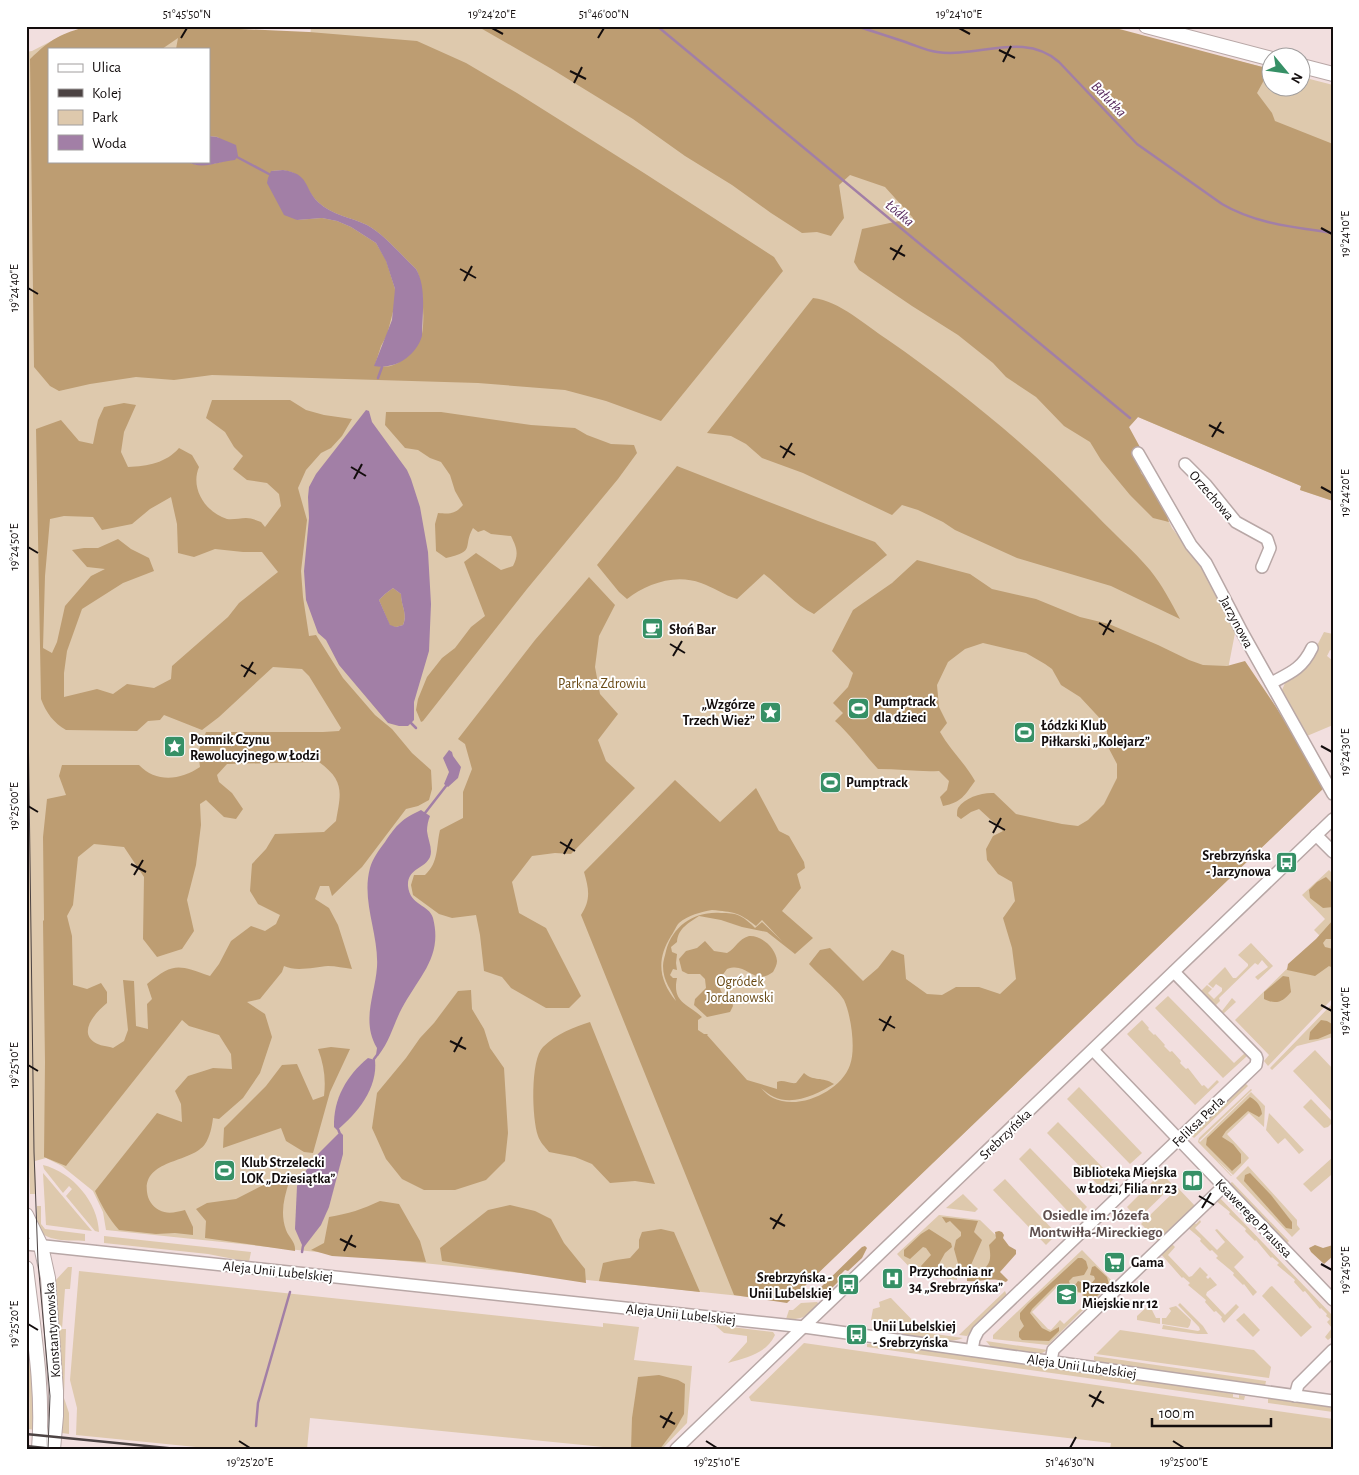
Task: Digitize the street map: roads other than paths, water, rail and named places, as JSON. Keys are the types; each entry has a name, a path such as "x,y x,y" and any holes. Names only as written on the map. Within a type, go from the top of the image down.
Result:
{"main road":[{"path":"1146,26 1262,56"},
{"path":"1312,69 1333,74"},
{"name":"Konstantynowska","path":"26,1215 41,1246 48,1278 56,1391 53,1449"},
{"name":"Konstantynowska","path":"26,1268 40,1396 39,1448"}],"street":[{"name":"Jarzynowa","path":"1138,453 1191,545 1206,563 1242,632 1333,794"},
{"name":"Orzechowa","path":"1184,464 1198,476 1236,522 1267,539 1270,548 1262,567"},
{"path":"1271,683 1297,670 1307,658 1312,648"},
{"name":"Srebrzyńska","path":"676,1449 1333,819"},
{"path":"1316,835 1333,852"},
{"name":"Feliksa Perla","path":"972,1350 974,1338 978,1332 1256,1065 1256,1056 1174,972"},
{"name":"Ksawerego Praussa","path":"1093,1050 1333,1300"},
{"path":"1051,1361 1054,1350 1224,1186"},
{"name":"Aleja Unii Lubelskiej","path":"26,1244 804,1327 1333,1401"},
{"path":"1295,1396 1298,1385 1333,1350"}],"water":[{"path":"210,136 236,145 238,156 235,160 204,165 188,162 210,162"},
{"path":"283,170 292,172 302,178 313,196 323,206 373,229 386,239 416,269 423,293 422,336 415,350 404,360 390,366 374,366 392,320 395,289 386,261 376,243 351,227 337,221 322,218 297,220 284,215 267,183 271,171"},
{"path":"366,410 369,411 372,422 407,470 411,479 420,507 428,552 431,604 429,651 414,702 414,720 408,726 388,723 339,665 326,640 318,633 306,600 304,571 309,518 309,487 316,474","holes":["393,588 401,594 405,614 404,621 403,625 396,627 390,625 379,600"]},
{"path":"449,750 461,767 458,778 448,787 444,784 449,772 443,758"},
{"path":"421,810 430,816 427,831 431,854 428,861 410,876 408,886 412,897 431,913 435,932 435,944 428,966 402,1008 389,1038 378,1056 376,1055 377,1048 372,1038 369,1018 377,967 368,893 370,868 378,851 400,823"},
{"path":"368,1058 375,1060 375,1070 370,1090 359,1108 337,1130 334,1127 334,1117 339,1097 348,1080"},
{"path":"341,1133 343,1135 343,1154 329,1207 321,1225 304,1247 295,1229 297,1186 313,1159"}],"waterway":[{"name":"Łódka","path":"657,26 1130,418"},
{"name":"Bałutka","path":"857,26 937,52 953,53 1016,47 1031,48 1045,53 1059,62 1137,144 1222,204 1235,211 1262,220 1333,233"},
{"path":"237,157 269,174"},
{"path":"378,378 382,367"},
{"path":"411,723 416,728"},
{"path":"425,813 446,786"},
{"path":"374,1059 377,1055"},
{"path":"338,1129 340,1134"},
{"path":"302,1252 303,1246"},
{"path":"256,1426 258,1403 290,1292"}],"tram line":[{"path":"26,568 34,1152 38,1262 50,1396 48,1449"}],"railway":[{"path":"26,1434 177,1449"},
{"path":"26,1446 54,1449"}],"place":[{"name":"Słoń Bar","path":"653,629"},
{"name":"Pumptrack dla dzieci","path":"858,709"},
{"name":"„Wzgórze Trzech Wież”","path":"771,712"},
{"name":"Łódzki Klub Piłkarski „Kolejarz”","path":"1025,733"},
{"name":"Pomnik Czynu Rewolucyjnego w Łodzi","path":"174,747"},
{"name":"Pumptrack","path":"830,782"},
{"name":"Srebrzyńska - Jarzynowa","path":"1287,863"},
{"name":"Klub Strzelecki LOK „Dziesiątka”","path":"225,1170"},
{"name":"Biblioteka Miejska w Łodzi, Filia nr 23","path":"1193,1180"},
{"name":"Gama","path":"1115,1262"},
{"name":"Przychodnia nr 34 „Srebrzyńska”","path":"893,1279"},
{"name":"Srebrzyńska - Unii Lubelskiej","path":"848,1285"},
{"name":"Przedszkole Miejskie nr 12","path":"1066,1295"},
{"name":"Unii Lubelskiej - Srebrzyńska","path":"857,1334"}],"district":[{"name":"Osiedle im. Józefa Montwiłła-Mireckiego","path":"1096,1224"}],"park label":[{"name":"Park na Zdrowiu","path":"602,683"},
{"name":"Ogródek Jordanowski","path":"740,990"}]}
